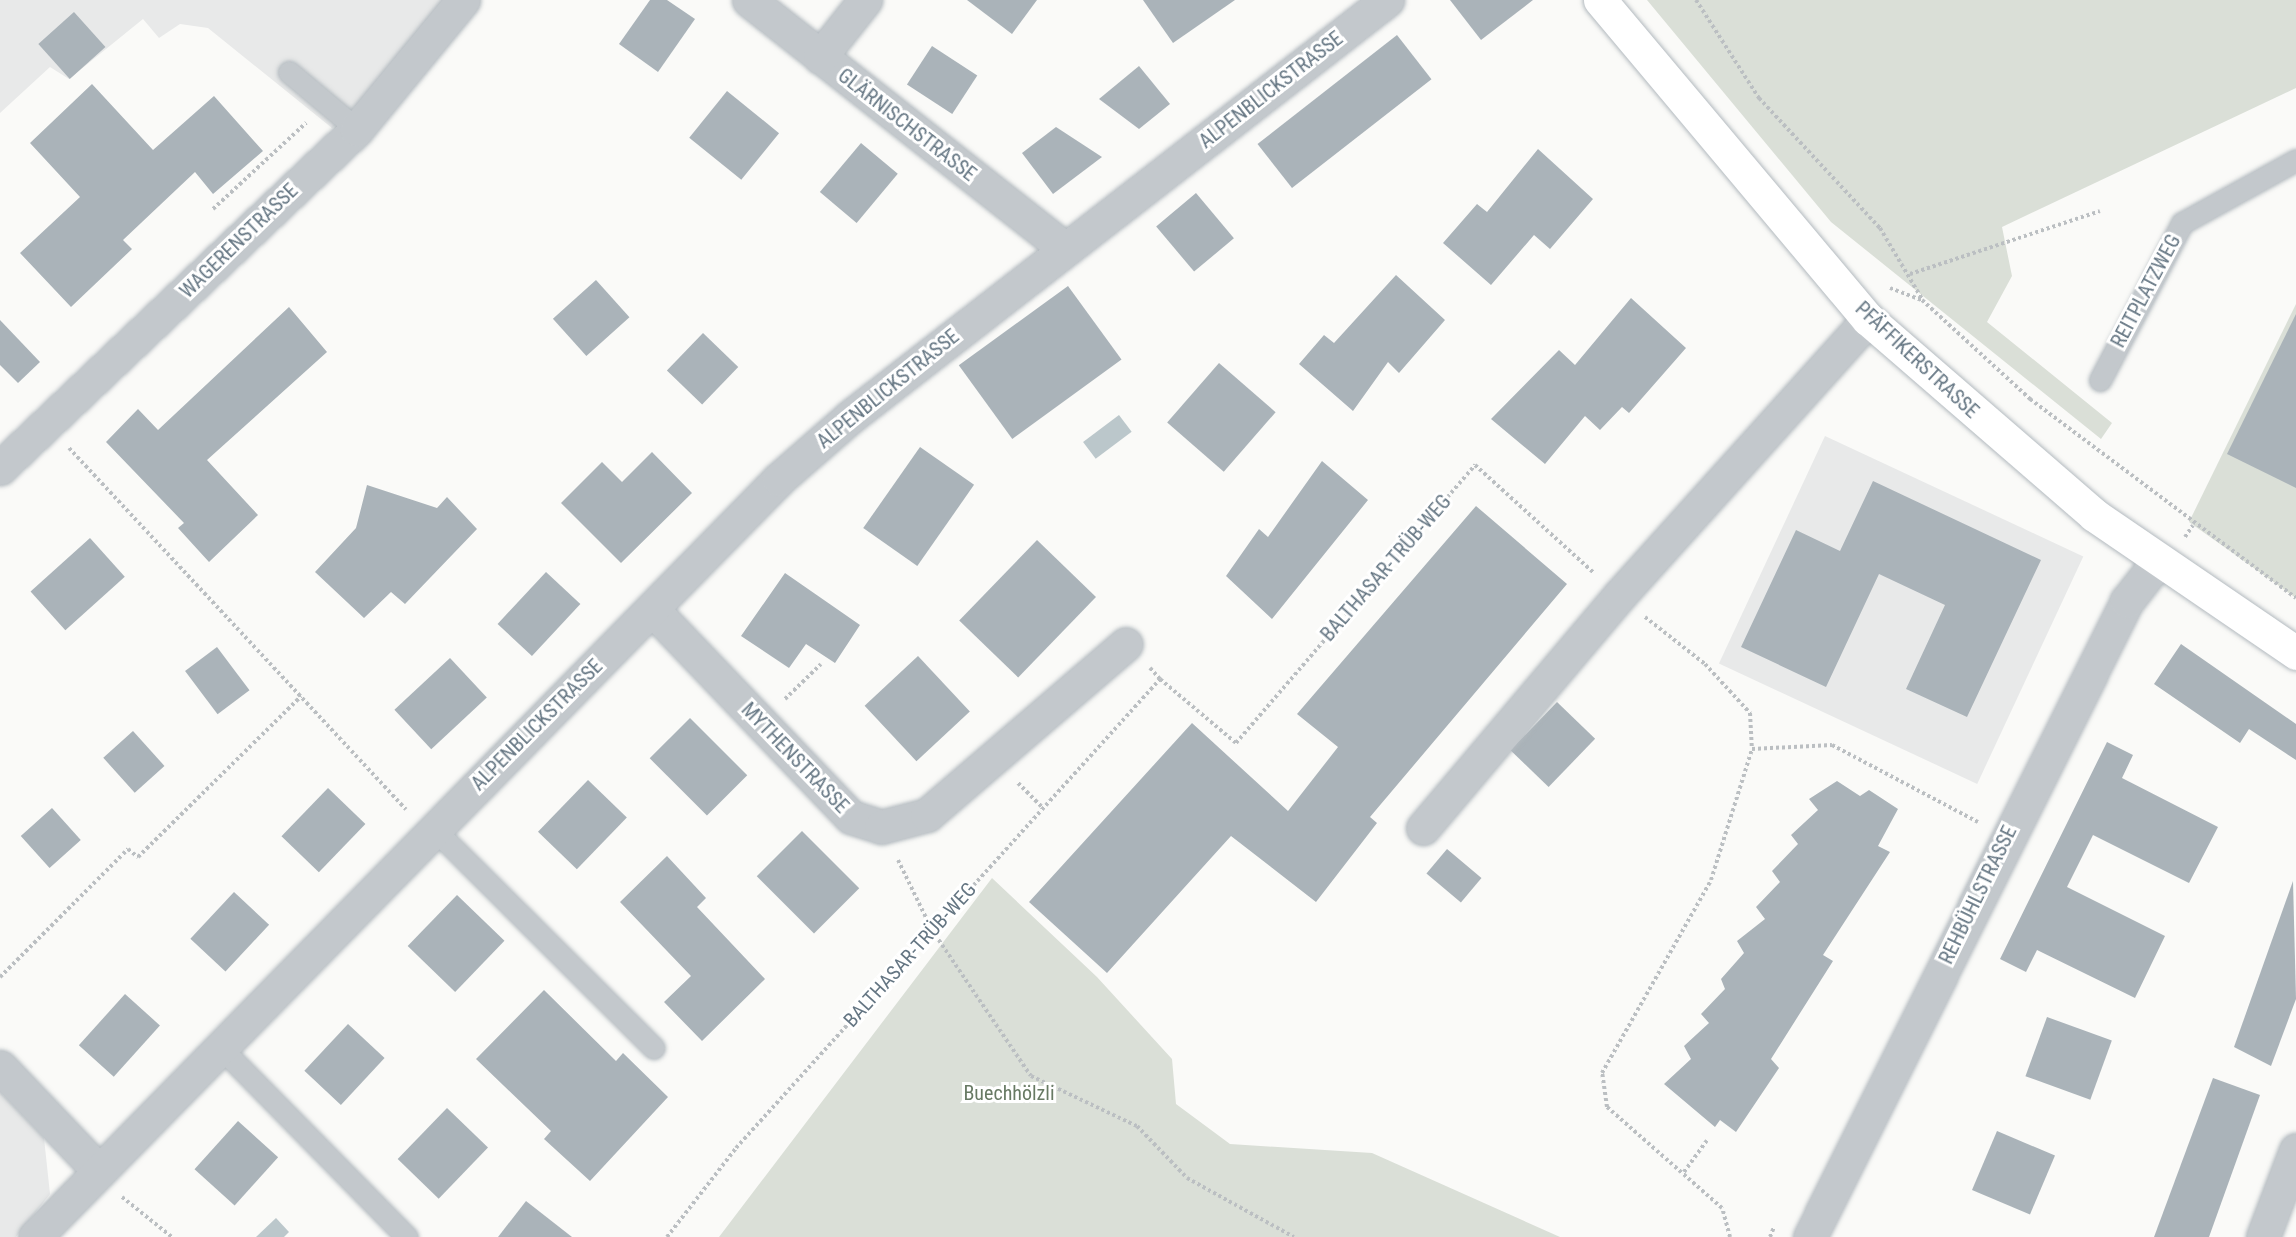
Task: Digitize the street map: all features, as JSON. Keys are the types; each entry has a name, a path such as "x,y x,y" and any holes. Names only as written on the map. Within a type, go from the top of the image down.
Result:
{"main road":[{"name":"PFÄFFIKERSTRASSE","path":"1600,0 1868,319 2024,458 2159,560 2296,653"}],"street":[{"name":"WAGERENSTRASSE","path":"0,468 357,129 463,0"},
{"name":"GLÄRNISCHSTRASSE","path":"749,0 1065,249"},
{"path":"820,57 865,0"},
{"name":"ALPENBLICKSTRASSE","path":"35,1237 96,1171 219,1046 805,456 1065,249 1388,0"},
{"path":"1423,828 1618,596 1868,319"},
{"name":"REHBÜHLSTRASSE","path":"1810,1237 2127,601 2159,560"},
{"name":"MYTHENSTRASSE","path":"652,609 851,817 881,827"},
{"path":"881,827 927,815 1126,644"},
{"path":"0,1067 96,1171"},
{"path":"2263,1237 2296,1150"}],"lane":[{"path":"289,72 357,129"},
{"name":"REITPLATZWEG","path":"2100,380 2182,223 2296,160"},
{"path":"431,832 654,1048"},
{"path":"219,1046 407,1237"}],"path":[{"path":"1696,0 1759,98 1880,228 1910,274 1922,300"},
{"path":"1910,274 2100,211"},
{"path":"1885,285 1922,300 2030,399 2296,598"},
{"path":"46,424 431,832"},
{"name":"BALTHASAR-TRÜB-WEG","path":"1126,644 1160,679 1236,743 1475,465 1618,596"},
{"path":"1618,596 1706,664 1750,713 1752,749 1711,880 1602,1073 1607,1107 1684,1172 1722,1208 1730,1237"},
{"path":"761,723 821,664"},
{"name":"BALTHASAR-TRÜB-WEG","path":"667,1237 736,1148 1160,679"},
{"path":"0,977 128,849 138,857 301,696"},
{"path":"1752,749 1832,745 1978,822"},
{"path":"881,827 932,930 1031,1076 1137,1126 1187,1178 1294,1237"},
{"path":"1684,1172 1707,1140"},
{"path":"96,1171 172,1237"}],"shaded area":[{"path":"0,0 447,0 376,87 332,128 208,28 180,24 159,38 143,19 69,79 50,67 0,113"},
{"path":"1119,415 1132,432 1096,459 1083,442"},
{"path":"1825,436 2083,556 1977,784 1719,663"},
{"path":"0,1092 44,1138 50,1194 16,1237 0,1237"},
{"path":"276,1218 289,1232 284,1237 256,1237"}],"green space":[{"path":"1647,0 2296,0 2296,88 2002,227 2012,276 1987,322 2112,423 2101,439 1831,222"},
{"path":"2296,304 2296,598 2189,522"},
{"name":"Buechhölzli","path":"992,878 1097,977 1172,1059 1176,1104 1230,1144 1372,1153 1560,1237 719,1237"}],"building":[{"path":"650,0 667,0 695,19 658,72 619,44"},
{"path":"967,0 1037,0 1012,34"},
{"path":"1143,0 1235,0 1173,43"},
{"path":"1450,0 1533,0 1481,40"},
{"path":"74,12 105,47 70,79 38,44"},
{"path":"1397,35 1431,79 1292,188 1258,144"},
{"path":"932,46 977,75 952,114 907,85"},
{"path":"1139,66 1170,104 1139,129 1099,99"},
{"path":"92,84 153,150 214,96 263,151 213,194 195,172 123,240 132,249 71,307 20,253 80,197 30,143"},
{"path":"727,91 779,133 741,180 689,138"},
{"path":"1056,127 1102,157 1053,194 1022,153"},
{"path":"861,143 898,174 857,223 820,192"},
{"path":"1538,149 1593,199 1550,249 1534,235 1491,285 1443,243 1477,204 1487,212"},
{"path":"1196,193 1234,238 1194,272 1156,226"},
{"path":"1396,275 1445,320 1399,373 1388,362 1353,411 1299,364 1324,335 1334,343"},
{"path":"596,280 629,317 586,356 553,319"},
{"path":"1068,286 1121,360 1012,439 959,365"},
{"path":"1631,298 1686,348 1629,413 1622,407 1600,430 1585,416 1545,464 1491,419 1559,350 1575,365"},
{"path":"289,307 327,352 207,460 258,515 209,562 178,528 184,523 106,442 138,409 158,430"},
{"path":"2296,314 2296,488 2227,454"},
{"path":"0,320 40,362 18,383 0,365"},
{"path":"703,333 738,367 702,404 667,370"},
{"path":"1219,363 1276,412 1224,472 1167,423"},
{"path":"920,447 974,485 917,566 863,528"},
{"path":"652,452 692,493 621,563 561,503 602,462 622,482"},
{"path":"1322,461 1368,500 1272,619 1226,576 1259,529 1268,537"},
{"path":"1873,481 2041,560 1967,717 1906,689 1945,605 1879,574 1826,687 1741,647 1796,530 1840,551"},
{"path":"367,485 437,508 447,497 477,529 405,604 391,592 364,618 315,572 356,528"},
{"path":"1476,506 1567,584 1370,817 1377,823 1316,902 1231,836 1107,973 1029,902 1192,723 1288,811 1338,747 1297,714"},
{"path":"90,538 125,577 65,630 31,592"},
{"path":"1037,540 1096,597 1018,678 959,621"},
{"path":"546,572 580,604 532,656 498,624"},
{"path":"785,573 860,625 835,663 806,644 789,668 741,636"},
{"path":"2181,644 2296,724 2296,760 2249,729 2240,743 2154,684"},
{"path":"217,647 249,690 218,714 185,671"},
{"path":"918,656 970,712 916,761 865,706"},
{"path":"450,658 487,697 431,749 394,710"},
{"path":"1557,702 1595,739 1549,787 1510,750"},
{"path":"690,718 747,775 707,816 650,758"},
{"path":"133,731 164,766 135,793 103,758"},
{"path":"2107,742 2133,755 2122,778 2218,827 2189,883 2093,835 2067,887 2165,936 2135,998 2037,950 2026,972 2000,959"},
{"path":"588,780 627,818 577,869 538,832"},
{"path":"1837,781 1860,796 1869,790 1898,809 1878,846 1890,852 1823,955 1833,961 1771,1059 1779,1068 1736,1132 1720,1120 1715,1127 1664,1084 1691,1059 1684,1046 1709,1023 1701,1014 1725,989 1721,979 1744,953 1737,941 1765,919 1756,907 1780,882 1772,871 1798,844 1791,835 1818,810 1809,799"},
{"path":"328,788 365,824 319,872 281,836"},
{"path":"52,808 81,840 50,868 21,836"},
{"path":"802,831 859,888 814,934 757,876"},
{"path":"1447,849 1481,878 1461,902 1426,874"},
{"path":"667,856 706,898 697,907 765,979 702,1041 664,1002 691,976 620,902"},
{"path":"2293,881 2296,999 2271,1066 2234,1047"},
{"path":"234,892 269,925 225,972 190,939"},
{"path":"457,895 504,941 455,992 408,946"},
{"path":"544,990 616,1061 623,1053 668,1097 590,1181 544,1139 551,1131 476,1059"},
{"path":"125,994 160,1025 114,1077 79,1045"},
{"path":"2047,1017 2112,1041 2090,1100 2025,1076"},
{"path":"348,1024 385,1058 341,1105 304,1071"},
{"path":"2213,1078 2260,1095 2209,1237 2154,1237"},
{"path":"447,1108 488,1148 439,1199 398,1159"},
{"path":"238,1121 278,1157 235,1205 195,1169"},
{"path":"1997,1131 2055,1156 2030,1215 1972,1190"},
{"path":"526,1201 572,1237 498,1237"}]}
